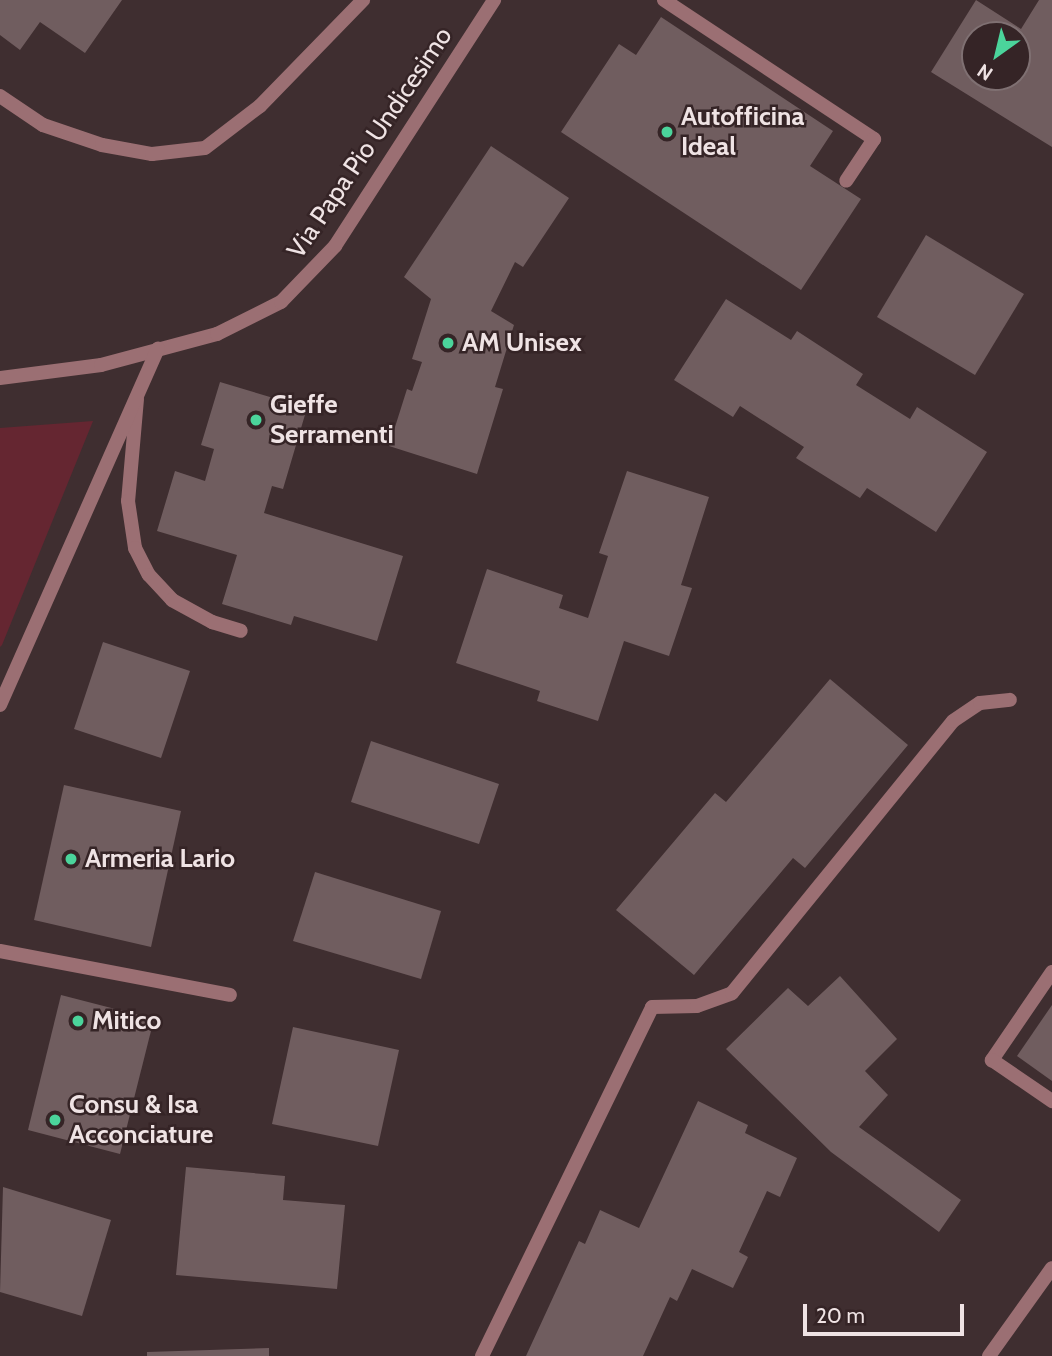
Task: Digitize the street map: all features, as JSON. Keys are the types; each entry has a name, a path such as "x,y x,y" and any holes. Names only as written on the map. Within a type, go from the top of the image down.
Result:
{"street":[{"path":"0,96 43,125 102,145 152,154 205,148 260,106 363,0"},
{"name":"Via Papa Pio Undicesimo","path":"0,378 101,365 217,334 254,318 308,278 335,246 494,0"},
{"path":"664,0 874,139 846,181"},
{"path":"0,705 158,348"},
{"path":"138,390 128,501 135,548 149,575 172,600 212,622 240,631"},
{"path":"482,1356 652,1007 697,1006 732,993 953,721 980,703 1010,700"},
{"path":"0,951 230,995"},
{"path":"1052,972 992,1060 1052,1101"},
{"path":"989,1356 1052,1268"}],"shaded area":[{"path":"93,421 2,645 0,647 0,428"}],"building":[{"path":"0,0 122,0 85,53 40,22 20,50 0,35"},
{"path":"976,0 1009,21 963,21"},
{"path":"1039,0 1052,0 1052,147 962,91 1031,91 1031,21 1026,21"},
{"path":"661,17 833,131 810,166 861,199 801,290 561,132 619,44 636,55"},
{"path":"961,24 961,91 931,72"},
{"path":"491,146 569,198 523,267 515,262 491,311 514,325 495,387 503,389 477,474 389,446 407,389 412,391 422,362 412,359 431,299 404,277"},
{"path":"926,235 1024,294 975,375 877,317"},
{"path":"726,299 791,340 797,331 863,374 856,385 910,419 917,407 987,452 936,532 867,488 860,498 796,458 804,447 740,406 733,417 674,380"},
{"path":"220,382 307,408 283,489 272,486 264,513 403,556 377,641 294,616 291,625 222,604 237,555 157,531 175,471 205,481 214,449 201,445"},
{"path":"627,471 709,497 681,585 692,588 669,656 624,641 598,721 537,701 540,691 456,663 487,569 563,595 559,608 588,618 608,556 599,553"},
{"path":"103,642 190,671 161,758 74,729"},
{"path":"830,679 908,745 805,868 793,858 694,975 616,910 715,793 726,802"},
{"path":"371,741 499,784 479,844 351,802"},
{"path":"64,785 181,811 151,947 34,920"},
{"path":"315,872 441,911 421,979 293,941"},
{"path":"840,976 897,1039 865,1071 888,1095 859,1127 961,1200 939,1232 831,1152 726,1049 788,988 808,1006"},
{"path":"61,995 154,1019 120,1154 28,1130"},
{"path":"1052,1005 1052,1081 1017,1056"},
{"path":"293,1027 399,1050 378,1146 272,1124"},
{"path":"698,1101 748,1125 745,1133 797,1158 780,1197 767,1191 739,1252 748,1257 733,1288 692,1269 677,1301 670,1297 643,1356 526,1356 579,1241 585,1244 600,1210 639,1228"},
{"path":"186,1167 285,1176 283,1200 345,1205 337,1289 176,1275"},
{"path":"3,1187 111,1220 82,1316 0,1292"},
{"path":"269,1348 269,1356 147,1356 147,1352"}],"place":[{"name":"Autofficina Ideal","path":"667,132"},
{"name":"AM Unisex","path":"448,343"},
{"name":"Gieffe Serramenti","path":"256,420"},
{"name":"Armeria Lario","path":"71,859"},
{"name":"Mitico","path":"78,1021"},
{"name":"Consu & Isa Acconciature","path":"55,1120"}]}
